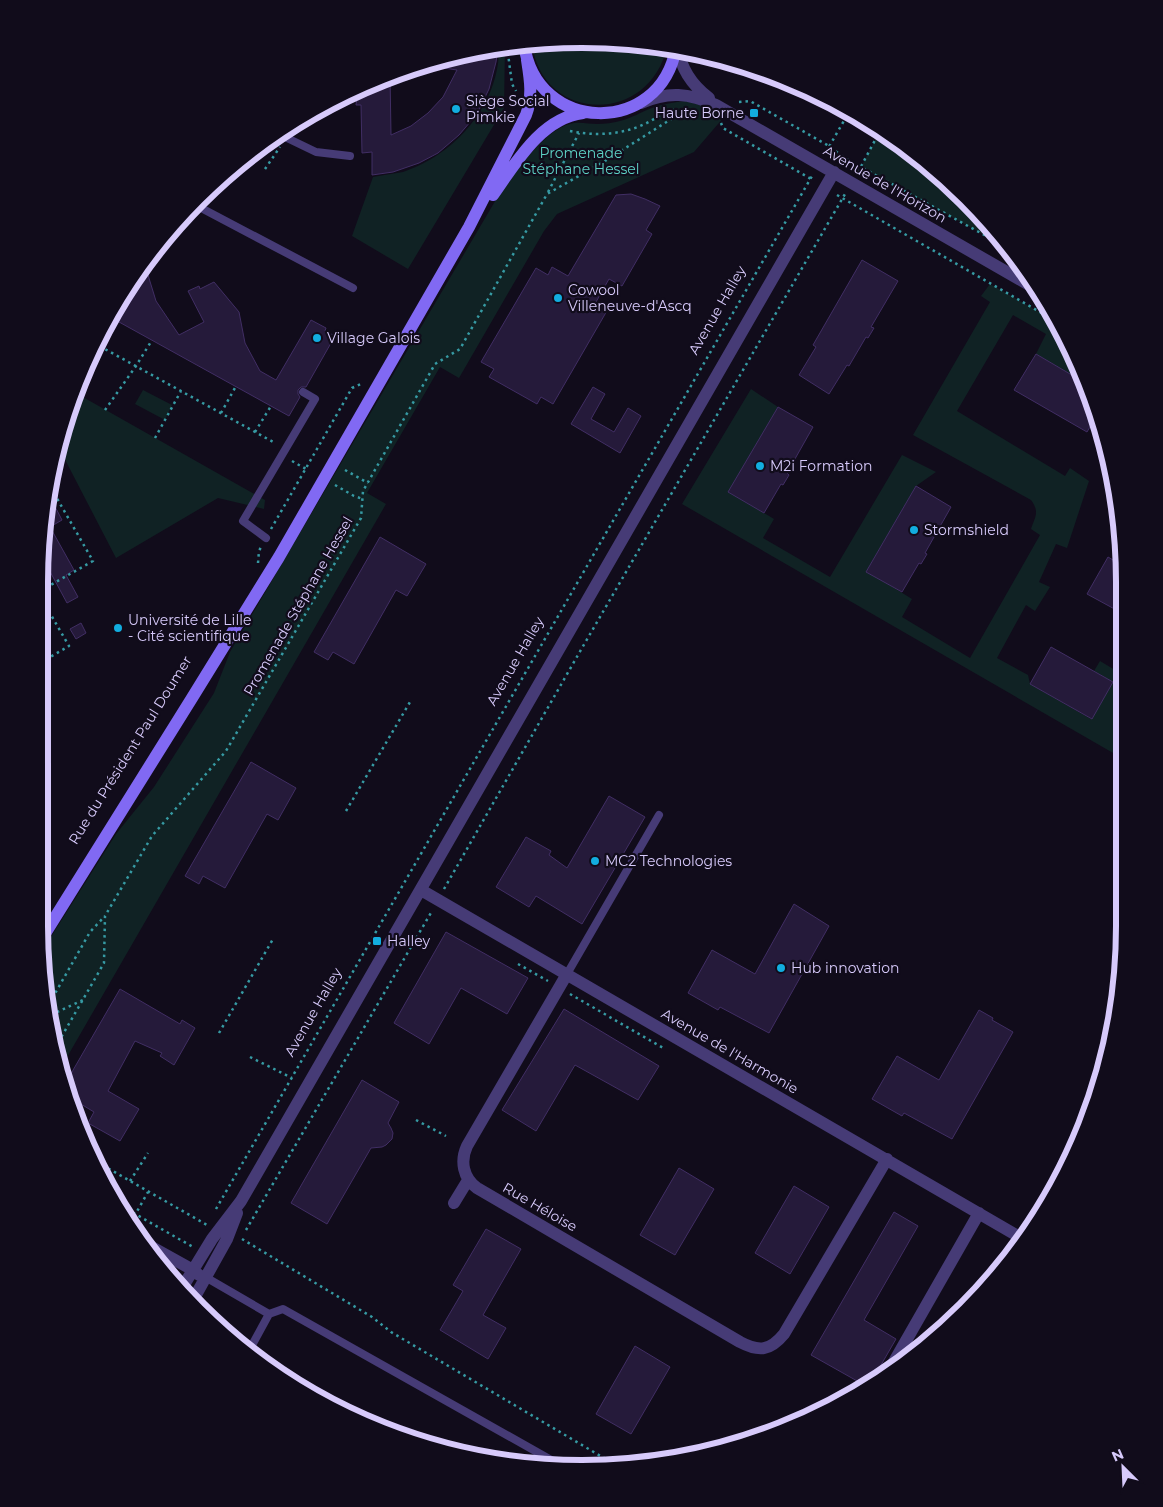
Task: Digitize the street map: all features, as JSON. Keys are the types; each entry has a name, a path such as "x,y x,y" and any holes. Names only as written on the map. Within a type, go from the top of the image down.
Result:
{"main road":[{"path":"525,51 527,60 538,82 549,94 562,104 585,113 594,114 628,109 650,95 662,82 671,67 674,56"},
{"name":"Rue du Président Paul Doumer","path":"48,929 270,572 470,227 520,128 530,104 530,81 527,60"},
{"name":"Rue du Président Paul Doumer","path":"470,227 521,156 539,136 569,116 585,113"}],"street":[{"name":"Avenue de l'Horizon","path":"679,57 690,81 716,105"},
{"name":"Avenue de l'Horizon","path":"636,105 654,98 680,95 698,97 716,105 819,164 1014,268"},
{"path":"185,1283 212,1238 241,1201 834,172"},
{"name":"Avenue de l'Harmonie","path":"421,890 1017,1235"},
{"path":"454,1204 468,1180 463,1158 467,1146 567,974"},
{"name":"Rue Héloise","path":"468,1180 477,1188 740,1342 756,1348 764,1348 778,1342 784,1334 887,1159"},
{"path":"196,1295 227,1239 241,1201"},
{"path":"897,1356 979,1213"},
{"path":"157,1250 193,1270 204,1283"}],"lane":[{"path":"286,137 316,152 350,156"},
{"path":"201,207 353,288"},
{"path":"266,538 243,521 315,399 303,392"},
{"path":"567,974 659,815"},
{"path":"204,1283 269,1314"},
{"path":"252,1346 269,1314 283,1309 548,1458"}],"path":[{"path":"508,53 512,84 520,96 530,104"},
{"name":"Avenue de l'Horizon","path":"736,102 750,101 861,167 992,240"},
{"path":"556,123 564,128 579,132 604,134 626,131 658,117 671,106 676,116"},
{"path":"547,194 605,161 676,116 704,114"},
{"name":"Avenue Halley","path":"212,1216 846,117"},
{"name":"Promenade Stéphane Hessel","path":"52,998 90,932 105,916 152,836 226,751 361,518 363,491 436,364 460,348 547,194 579,132"},
{"path":"861,167 877,136"},
{"path":"247,1230 842,199 1044,315"},
{"path":"104,410 136,366 152,340"},
{"path":"102,347 255,432 306,469"},
{"path":"258,566 259,551 352,388 370,379"},
{"path":"221,413 236,386"},
{"path":"155,438 181,391"},
{"path":"255,432 271,406"},
{"path":"48,586 93,561 55,494"},
{"path":"48,610 68,646 48,658"},
{"path":"346,811 410,702"},
{"name":"Promenade Stéphane Hessel","path":"60,1039 104,962 105,916"},
{"path":"219,1032 273,939"},
{"path":"55,1013 83,1000"},
{"path":"58,1031 63,1034"},
{"path":"250,1057 292,1078"},
{"path":"416,1120 446,1136"},
{"path":"130,1181 148,1154"},
{"path":"106,1167 207,1224"},
{"path":"134,1217 148,1192"},
{"path":"130,1211 193,1247"},
{"path":"238,1246 242,1239 372,1316 391,1332 605,1459"}],"green space":[{"path":"616,49 664,54 656,73 640,91 619,102 596,105 574,100 555,89 540,70 534,50"},
{"path":"505,53 504,108 408,269 352,236 373,177 403,172 422,164 441,153 457,140 483,107 492,88 498,54"},
{"path":"685,58 705,63 704,63 686,61"},
{"name":"Promenade Stéphane Hessel","path":"686,101 704,106 724,117 694,152 557,214 544,231 459,378 440,367 367,493 386,504 65,1060 52,995 48,941 116,834 154,787 214,693 230,652 504,186 535,148 554,131 574,123 606,124 615,122 669,103"},
{"path":"877,136 934,180 991,239 861,167"},
{"path":"990,284 1044,315 1075,377 1036,354 1046,334 1013,315 957,411 1065,476 1070,468 1089,481 1067,548 1056,544 1039,582 1050,587 1035,611 1026,605 997,658 1028,675 1030,684 1091,719 1113,682 1094,671 1100,661 1116,671 1116,755 682,504 751,389 778,407 729,492 774,519 763,538 830,577 902,455 936,472 916,486 867,571 912,599 902,617 970,658 1040,535 1031,529 1036,511 1031,500 913,435 990,302 981,296"},
{"path":"143,390 172,405 165,420 135,404"},
{"path":"81,396 265,500 264,509 218,498 116,558 63,456"}],"building":[{"name":"Siège Social Pimkie","path":"497,55 489,89 477,114 459,135 438,153 419,163 393,172 372,175 372,152 362,153 361,105 356,105 357,97 390,83 391,135 411,126 428,113 443,97 457,70 439,67"},
{"name":"Cowool Villeneuve-d'Ascq","path":"631,194 660,206 646,230 652,234 622,286 609,279 596,302 608,309 553,404 541,397 537,404 489,377 494,369 481,362 536,268 548,275 552,267 568,276 616,195"},
{"path":"862,260 898,281 871,327 874,328 868,338 866,337 849,366 847,365 829,394 799,375 816,347 813,345"},
{"name":"Village Galois","path":"147,271 156,301 179,335 204,322 188,291 199,286 200,289 214,282 239,312 245,343 260,371 276,380 311,320 326,328 325,331 335,336 306,387 301,387 298,390 300,397 289,416 116,320 126,303 132,300 130,296"},
{"path":"1036,354 1075,377 1091,425 1087,432 1014,390"},
{"path":"593,387 605,394 591,419 614,432 628,408 641,416 620,453 571,424"},
{"path":"778,407 813,427 787,473 789,475 783,485 781,484 764,513 728,492"},
{"name":"Stormshield","path":"916,486 951,507 925,553 927,554 921,564 919,563 902,592 866,572"},
{"path":"53,504 62,520 51,527"},
{"path":"51,528 74,570 66,575 78,597 67,603 48,569"},
{"path":"380,537 426,564 407,596 396,590 354,664 333,652 328,660 314,652"},
{"path":"1108,557 1115,561 1116,610 1087,594"},
{"path":"81,623 86,633 76,639 70,629"},
{"path":"1051,647 1113,682 1092,719 1030,684"},
{"path":"251,762 296,788 278,820 267,814 225,888 203,876 199,884 185,876"},
{"name":"MC2 Technologies","path":"609,796 645,817 582,924 536,896 529,907 496,887 526,837 551,851 549,855 567,868"},
{"name":"Hub innovation","path":"794,904 829,926 769,1033 720,1007 718,1010 688,993 712,950 755,974"},
{"path":"446,932 528,978 507,1014 461,988 429,1044 394,1023"},
{"path":"120,989 180,1024 182,1020 195,1028 174,1065 160,1056 162,1053 135,1041 108,1091 139,1109 120,1141 88,1123 94,1112 78,1102 70,1076"},
{"path":"564,1009 659,1066 638,1100 575,1065 536,1131 502,1110"},
{"path":"979,1010 1013,1032 952,1139 904,1113 902,1116 872,1099 897,1056 939,1080"},
{"path":"362,1080 399,1102 388,1123 393,1133 392,1139 382,1147 371,1148 327,1224 291,1203"},
{"path":"679,1168 714,1189 675,1255 640,1235"},
{"path":"794,1186 829,1207 790,1274 755,1253"},
{"path":"894,1212 918,1226 864,1320 896,1339 878,1370 858,1382 811,1355"},
{"path":"486,1229 521,1249 483,1315 506,1328 488,1359 440,1330 463,1291 453,1285"},
{"path":"635,1346 670,1367 631,1434 596,1414"}],"place":[{"name":"Siège Social Pimkie","path":"456,109"},
{"name":"Haute Borne","path":"754,113"},
{"name":"Cowool Villeneuve-d'Ascq","path":"558,298"},
{"name":"Village Galois","path":"317,338"},
{"name":"M2i Formation","path":"760,466"},
{"name":"Stormshield","path":"914,530"},
{"name":"Université de Lille ‐ Cité scientifique","path":"118,628"},
{"name":"MC2 Technologies","path":"595,861"},
{"name":"Halley","path":"377,941"},
{"name":"Hub innovation","path":"781,968"}]}
